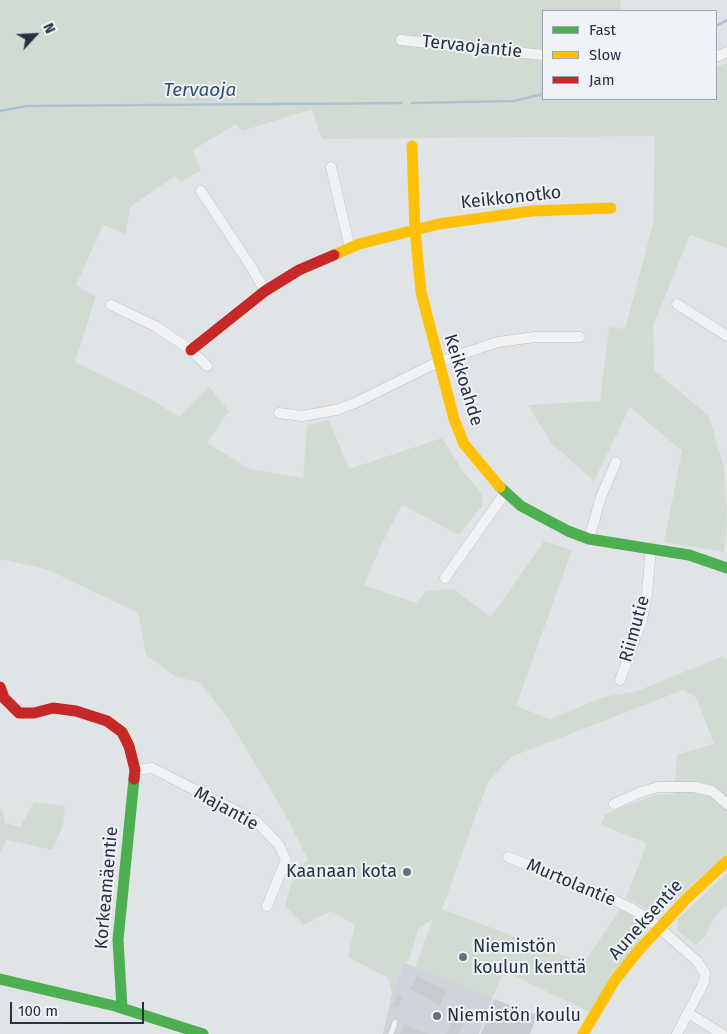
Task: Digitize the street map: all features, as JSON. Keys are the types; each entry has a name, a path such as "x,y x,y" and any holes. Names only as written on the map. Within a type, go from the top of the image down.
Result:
{"street":[{"name":"Tervaojantie","path":"401,40 542,55"},
{"name":"Keikkoahde","path":"412,146 415,230 421,292 454,419 464,444 505,494 538,517 589,539 689,555 727,568"},
{"path":"331,168 350,248"},
{"path":"202,191 250,264 265,291"},
{"name":"Keikkonotko","path":"191,350 265,291 299,270 350,248 439,224 532,211 611,208"},
{"path":"676,304 699,316 727,336"},
{"path":"111,305 155,326 191,350 207,366"},
{"path":"279,413 302,416 336,410 355,403 438,362 498,342 535,337 580,338"},
{"path":"589,539 601,497 616,462"},
{"path":"445,578 505,494"},
{"name":"Riimutie","path":"620,680 642,620 647,594 650,548"},
{"name":"Korkeamäentie","path":"0,687 4,698 19,713 34,713 53,708 76,711 108,721 122,732 129,746 135,770 118,940 122,1008"},
{"name":"Majantie","path":"135,770 152,768 256,821 262,827 279,846 286,860 267,906"},
{"path":"614,804 658,787 694,786 712,791 727,804"},
{"name":"Murtolantie","path":"508,857 603,895 648,918 696,961 706,973 704,982 688,1013"},
{"name":"Auneksentie","path":"583,1034 615,980 658,927 727,861"},
{"path":"0,978 122,1008 203,1034"},
{"path":"677,1034 688,1013 722,1034"}],"lane":[{"path":"391,1034 395,1022"}],"shaded area":[{"path":"0,0 621,0 620,10 542,10 542,100 717,100 717,67 727,63 727,248 690,235 653,326 654,370 709,416 724,468 727,523 724,552 664,542 682,451 630,407 594,481 551,443 528,405 600,401 609,327 625,329 653,224 655,136 322,139 312,109 242,131 236,124 193,150 201,170 181,182 175,176 130,207 126,234 103,225 76,285 96,296 75,362 149,398 179,417 209,387 229,411 207,443 250,469 303,478 307,425 329,420 349,469 442,438 462,470 483,495 482,506 459,535 402,505 381,545 364,585 416,603 426,591 453,589 491,617 544,541 572,550 516,706 550,719 604,697 637,691 721,657 727,659 727,854 662,911 649,910 626,898 647,843 601,825 605,814 654,795 674,794 677,755 714,744 696,697 683,690 511,757 488,782 442,909 584,963 620,909 640,920 644,929 642,937 589,1012 504,971 493,997 415,967 433,919 418,929 410,958 405,963 392,994 388,978 348,957 355,925 331,911 304,925 285,906 295,871 308,860 285,814 227,717 200,683 174,676 146,655 138,613 46,569 0,559"},
{"path":"34,802 65,806 63,826 52,850 7,840 0,852 0,808 3,810 5,823 20,827"},
{"path":"727,873 727,907 724,907 712,921 706,936 696,945 677,930 678,919"},
{"name":"Niemistön koulu","path":"405,963 493,997 479,1034 383,1034 392,994"}],"building":[{"path":"417,976 447,991 440,1005 410,989"},
{"path":"398,994 403,996 398,1008 393,1006"},
{"path":"494,999 537,1015 530,1034 481,1034"},
{"path":"455,1011 467,1015 459,1034 446,1034"},
{"path":"404,1024 429,1034 400,1034"}],"waterway":[{"name":"Tervaoja","path":"717,25 727,20"},
{"name":"Tervaoja","path":"412,103 514,101 542,94"},
{"name":"Tervaoja","path":"0,111 27,106 401,103"}],"traffic: fast":[{"path":"500,487 521,506 568,531 589,539 689,555 727,568"},
{"path":"122,1008 118,940 134,779"},
{"path":"0,979 115,1006 203,1034"}],"traffic: slow":[{"path":"412,146 415,230 421,292 454,419 464,444 500,487"},
{"path":"334,255 359,244 439,224 532,211 611,208"},
{"path":"583,1034 615,980 639,950 686,899 727,861"}],"traffic: jam":[{"path":"191,350 265,291 299,270 334,255"},
{"path":"0,687 4,698 19,713 34,713 53,708 76,711 107,721 122,732 129,746 135,770 134,779"}],"place":[{"name":"Kaanaan kota","path":"407,872"},
{"name":"Niemistön koulun kenttä","path":"463,957"},
{"name":"Niemistön koulu","path":"437,1016"}]}
